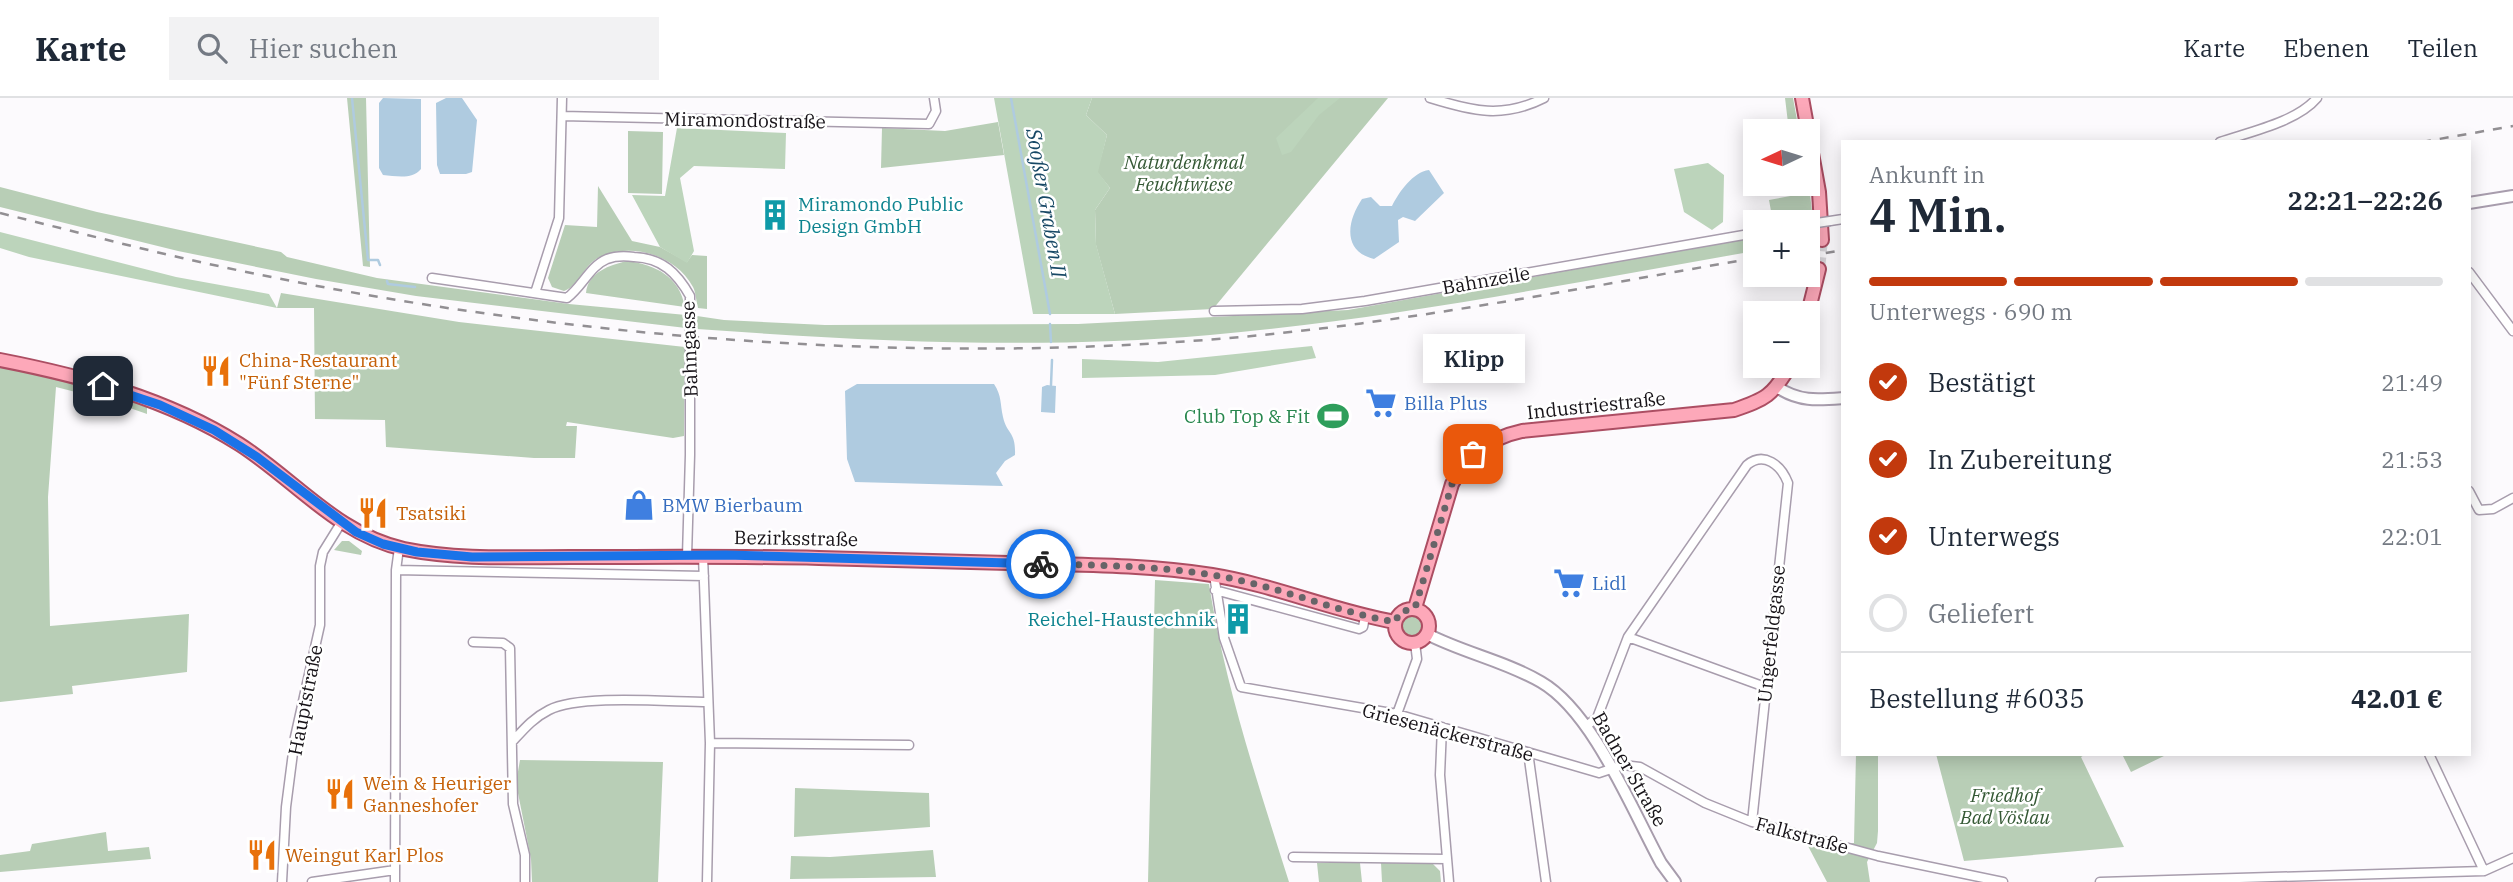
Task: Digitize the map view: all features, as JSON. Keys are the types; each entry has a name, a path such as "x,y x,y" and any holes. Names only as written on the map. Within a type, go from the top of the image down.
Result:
{"main road":[{"path":"1802,98 1819,192 1822,240"},
{"path":"0,360 80,379 186,416 240,445 341,523"},
{"path":"1777,387 1783,378"},
{"name":"Industriestraße","path":"1415,608 1452,484 1473,454 1497,438 1534,430 1734,410 1762,401 1777,387"},
{"name":"Bezirksstraße","path":"341,523 368,538 399,548 472,557 703,556 1107,566 1214,575"},
{"path":"1214,575 1365,617 1395,622"},
{"path":"1415,608 1428,619 1427,634 1415,643 1410,643 1400,638 1395,622 1400,612 1415,608"}],"street":[{"path":"432,278 536,293 559,218 562,98"},
{"name":"Miramondostraße","path":"562,116 929,124 936,111 934,98"},
{"path":"1430,98 1471,110 1494,112 1514,109 1544,98"},
{"path":"2226,140 2292,116 2311,105 2317,98"},
{"path":"2471,203 2513,196"},
{"path":"1820,222 1841,219"},
{"name":"Bahnzeile","path":"1214,312 1302,309 1365,301 1743,235"},
{"name":"Bahngasse","path":"536,293 567,298 578,289 591,271 606,259 624,256 644,257 659,262 671,269 682,281 690,296 687,556"},
{"path":"2471,275 2513,331"},
{"path":"1777,387 1791,396 1819,400 1841,398"},
{"name":"Ungerfeldgasse","path":"1628,637 1746,465 1754,459 1774,463 1788,483 1752,822"},
{"path":"2471,495 2479,510 2493,509 2513,498"},
{"name":"Hauptstraße","path":"282,882 286,807 295,737 320,625 320,566 324,552 341,523"},
{"path":"395,882 396,570 399,548"},
{"path":"703,556 710,743 707,882"},
{"path":"396,570 704,576"},
{"path":"1214,575 1215,590 1359,629 1363,627 1365,617"},
{"name":"Griesenäckerstraße","path":"1215,590 1224,638 1241,687 1397,714 1599,773 1611,769"},
{"name":"Badner Straße","path":"1427,634 1506,665 1544,684 1561,698 1586,726 1661,863 1675,882"},
{"path":"1586,726 1597,718 1628,637 1765,687"},
{"path":"473,642 503,643 510,648 513,804 525,855 525,882"},
{"path":"1397,714 1417,659 1415,643"},
{"path":"512,742 531,720 551,708 580,701 708,702"},
{"path":"1442,727 1440,775 1449,882"},
{"path":"710,743 909,745"},
{"path":"1528,752 1546,882"},
{"path":"2430,756 2484,871"},
{"name":"Falkstraße","path":"1611,769 1623,765 1640,767 1705,803 1752,822 1878,856 2003,882"},
{"path":"1293,858 1447,859"},
{"path":"2101,882 2484,871 2513,858"},
{"path":"312,882 395,870"},
{"path":"2452,882 2459,872"}],"green space":[{"path":"347,98 366,98 370,267 363,266"},
{"path":"994,98 1092,98 1086,115 1107,135 1098,172 1110,188 1095,210 1096,244 1115,314 1033,314"},
{"name":"Naturdenkmal Feuchtwiese","path":"1092,98 1388,98 1213,309 1115,314 1096,245 1095,210 1110,188 1097,172 1107,135 1086,115"},
{"path":"1318,98 1340,98 1319,115 1291,152 1282,155 1276,138"},
{"path":"1785,98 1793,98 1797,119 1788,119"},
{"path":"998,122 1004,155 881,168 882,128 945,131"},
{"path":"677,128 786,133 785,169 694,166 680,178 694,251 687,263 660,247 632,195 665,196"},
{"path":"628,131 663,132 662,194 628,193"},
{"path":"1708,163 1724,175 1723,222 1712,230 1684,212 1674,169"},
{"path":"598,186 632,241 660,247 687,262 692,255 707,256 707,309 698,308 693,287 675,267 664,259 638,251 611,253 598,258 569,288 564,291 552,287 548,278 565,225 597,227"},
{"path":"0,187 97,212 281,252 287,257 377,278 569,304 686,315 686,328 416,296 178,251 0,207"},
{"path":"1810,196 1812,210 1771,210 1769,200"},
{"path":"0,232 176,277 269,294 277,308 29,257 0,248"},
{"path":"1743,239 1743,253 1415,310 1210,335 1146,340 1017,343 825,337 697,329 697,316 825,325 1078,324 1348,310"},
{"path":"627,261 657,269 665,274 677,287 685,307 586,293 595,275 607,267"},
{"path":"281,293 459,322 685,347 684,436 673,438 567,422 566,426 577,426 575,458 534,458 386,447 385,420 315,419 314,308 277,308"},
{"path":"1312,346 1316,358 1215,375 1082,378 1082,359 1158,362"},
{"path":"0,366 93,388 147,407 147,414 56,387 48,497 50,626 189,614 187,672 72,686 73,694 0,702"},
{"path":"342,541 349,541 362,551 361,555 334,550"},
{"path":"1155,580 1209,584 1233,697 1289,882 1148,882"},
{"path":"1412,614 1420,617 1423,625 1420,633 1412,636 1404,633 1401,625 1404,617"},
{"path":"1856,756 1878,756 1878,831 1877,843 1867,862 1870,882 1827,882 1808,846 1854,843"},
{"name":"Friedhof Bad Vöslau","path":"1937,756 2083,756 2124,847 1964,861"},
{"path":"2123,756 2164,756 2131,772"},
{"path":"520,760 663,762 658,882 532,882 531,859 516,783"},
{"path":"795,788 929,793 930,827 794,837"},
{"path":"106,832 108,851 149,847 151,859 0,872 0,855 30,851 32,844"},
{"path":"933,850 936,877 790,879 791,856 830,857"},
{"path":"1317,863 1360,863 1362,882 1319,882"},
{"path":"1381,863 1433,864 1440,871 1441,882 1382,882"}],"water":[{"path":"383,98 421,99 421,169 413,175 383,175 379,168 379,103"},
{"path":"446,98 462,98 477,120 472,172 466,174 440,174 437,165 436,103"},
{"path":"1429,170 1444,193 1415,221 1403,217 1398,220 1399,242 1374,259 1364,255 1352,242 1350,234 1353,217 1362,199 1371,197 1380,206 1392,206 1417,174"},
{"path":"857,384 994,384 1015,447 1015,455 1005,461 996,473 1003,486 855,482 847,459 845,391"},
{"path":"1056,386 1055,413 1041,412 1042,387"}],"waterway":[{"path":"352,98 368,260 378,260 380,265"},
{"name":"Sooßer Graben II","path":"1011,98 1050,314"},
{"path":"387,281 388,284 415,287"},
{"path":"1050,324 1051,342"},
{"path":"1051,385 1052,360"}],"tunnel":[{"path":"1820,259 1822,240"}],"railway":[{"path":"2433,140 2513,126"},
{"path":"0,213 182,258 304,284 429,305 556,323 812,345 1066,347 1262,335 1474,307 1743,260"},
{"path":"1820,254 1841,250"}],"way so far":[{"path":"1041,564 1174,570 1214,575 1365,617 1395,622 1400,612 1415,608 1452,484 1473,454"}],"place":[{"name":"Miramondo Public Design GmbH","path":"775,215"},
{"name":"China-Restaurant \"Fünf Sterne\"","path":"216,371"},
{"name":"Billa Plus","path":"1381,403"},
{"name":"Club Top & Fit","path":"1333,416"},
{"name":"Klipp","path":"1473,454"},
{"name":"BMW Bierbaum","path":"639,505"},
{"name":"Tsatsiki","path":"373,513"},
{"name":"Lidl","path":"1569,583"},
{"name":"Reichel-Haustechnik","path":"1238,619"},
{"name":"Wein & Heuriger Ganneshofer","path":"340,794"},
{"name":"Weingut Karl Plos","path":"262,855"}],"route":[{"path":"103,386 160,405 214,430 257,457 341,523 383,544 417,552 472,557 726,555 1041,564"}]}
